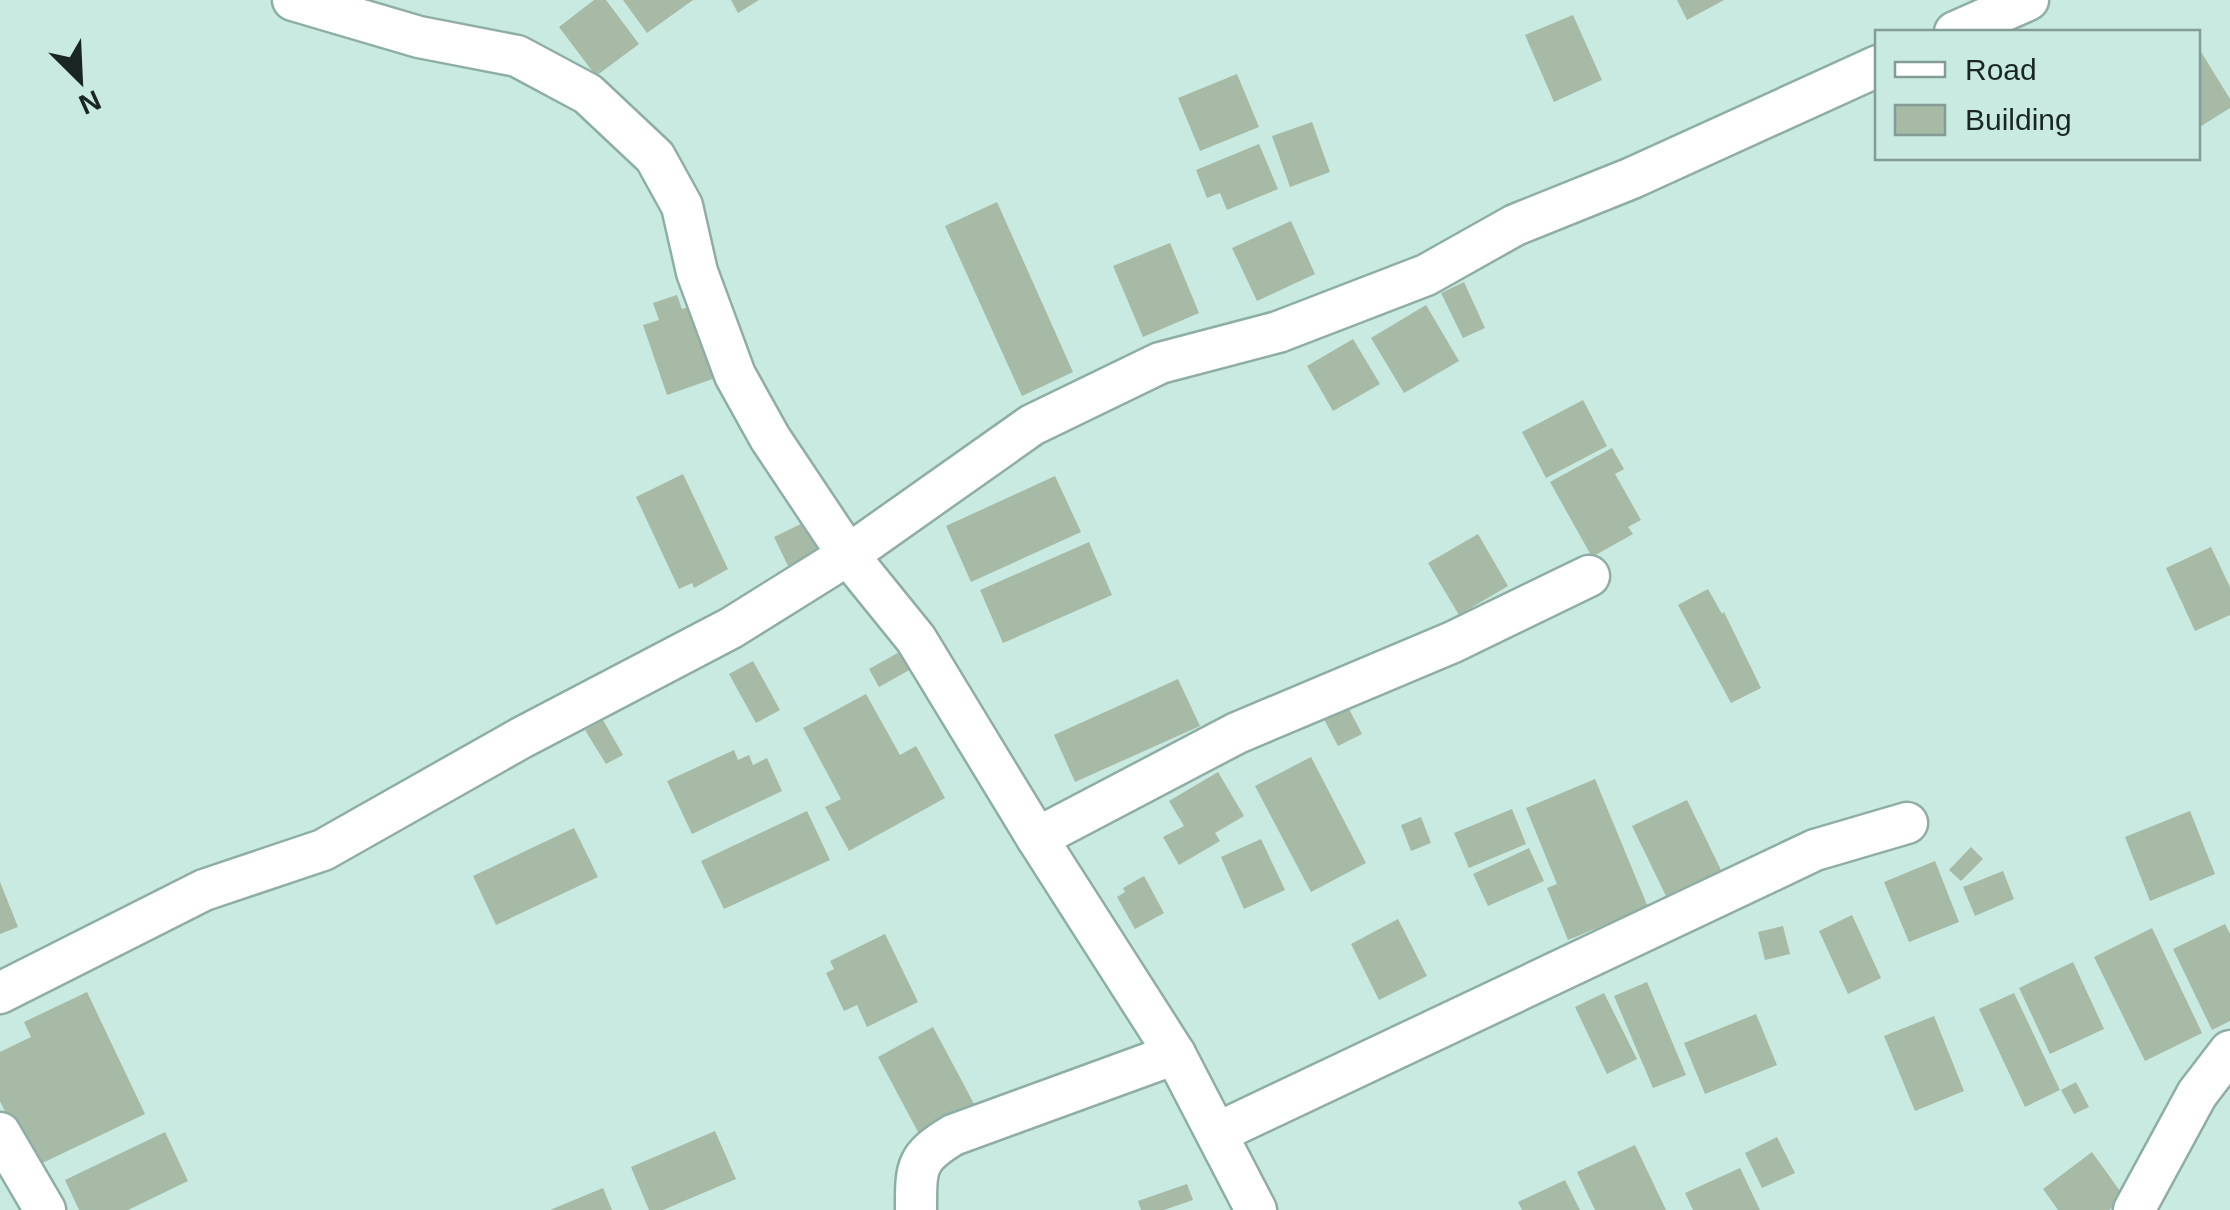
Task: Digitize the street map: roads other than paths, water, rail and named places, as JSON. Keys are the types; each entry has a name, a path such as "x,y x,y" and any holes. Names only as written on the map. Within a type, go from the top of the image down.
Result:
{"street":[{"path":"293,0 419,37 517,56 588,94 655,157 682,206 697,272 735,375 805,494 848,556 916,639 1175,1054 1256,1210"},
{"path":"1959,30 2028,0"},
{"path":"0,992 204,890 324,850 521,738 731,628 848,556 1032,425 1160,363 1278,332 1426,275 1515,225 1632,178 1875,67"},
{"path":"1037,838 1238,733 1453,642 1589,576"},
{"path":"1218,1133 1816,850 1907,822"},
{"path":"2134,1210 2197,1094 2230,1051"},
{"path":"916,1210 916,1176 926,1151 953,1134 1175,1054"},
{"path":"0,1134 44,1210"}]}
